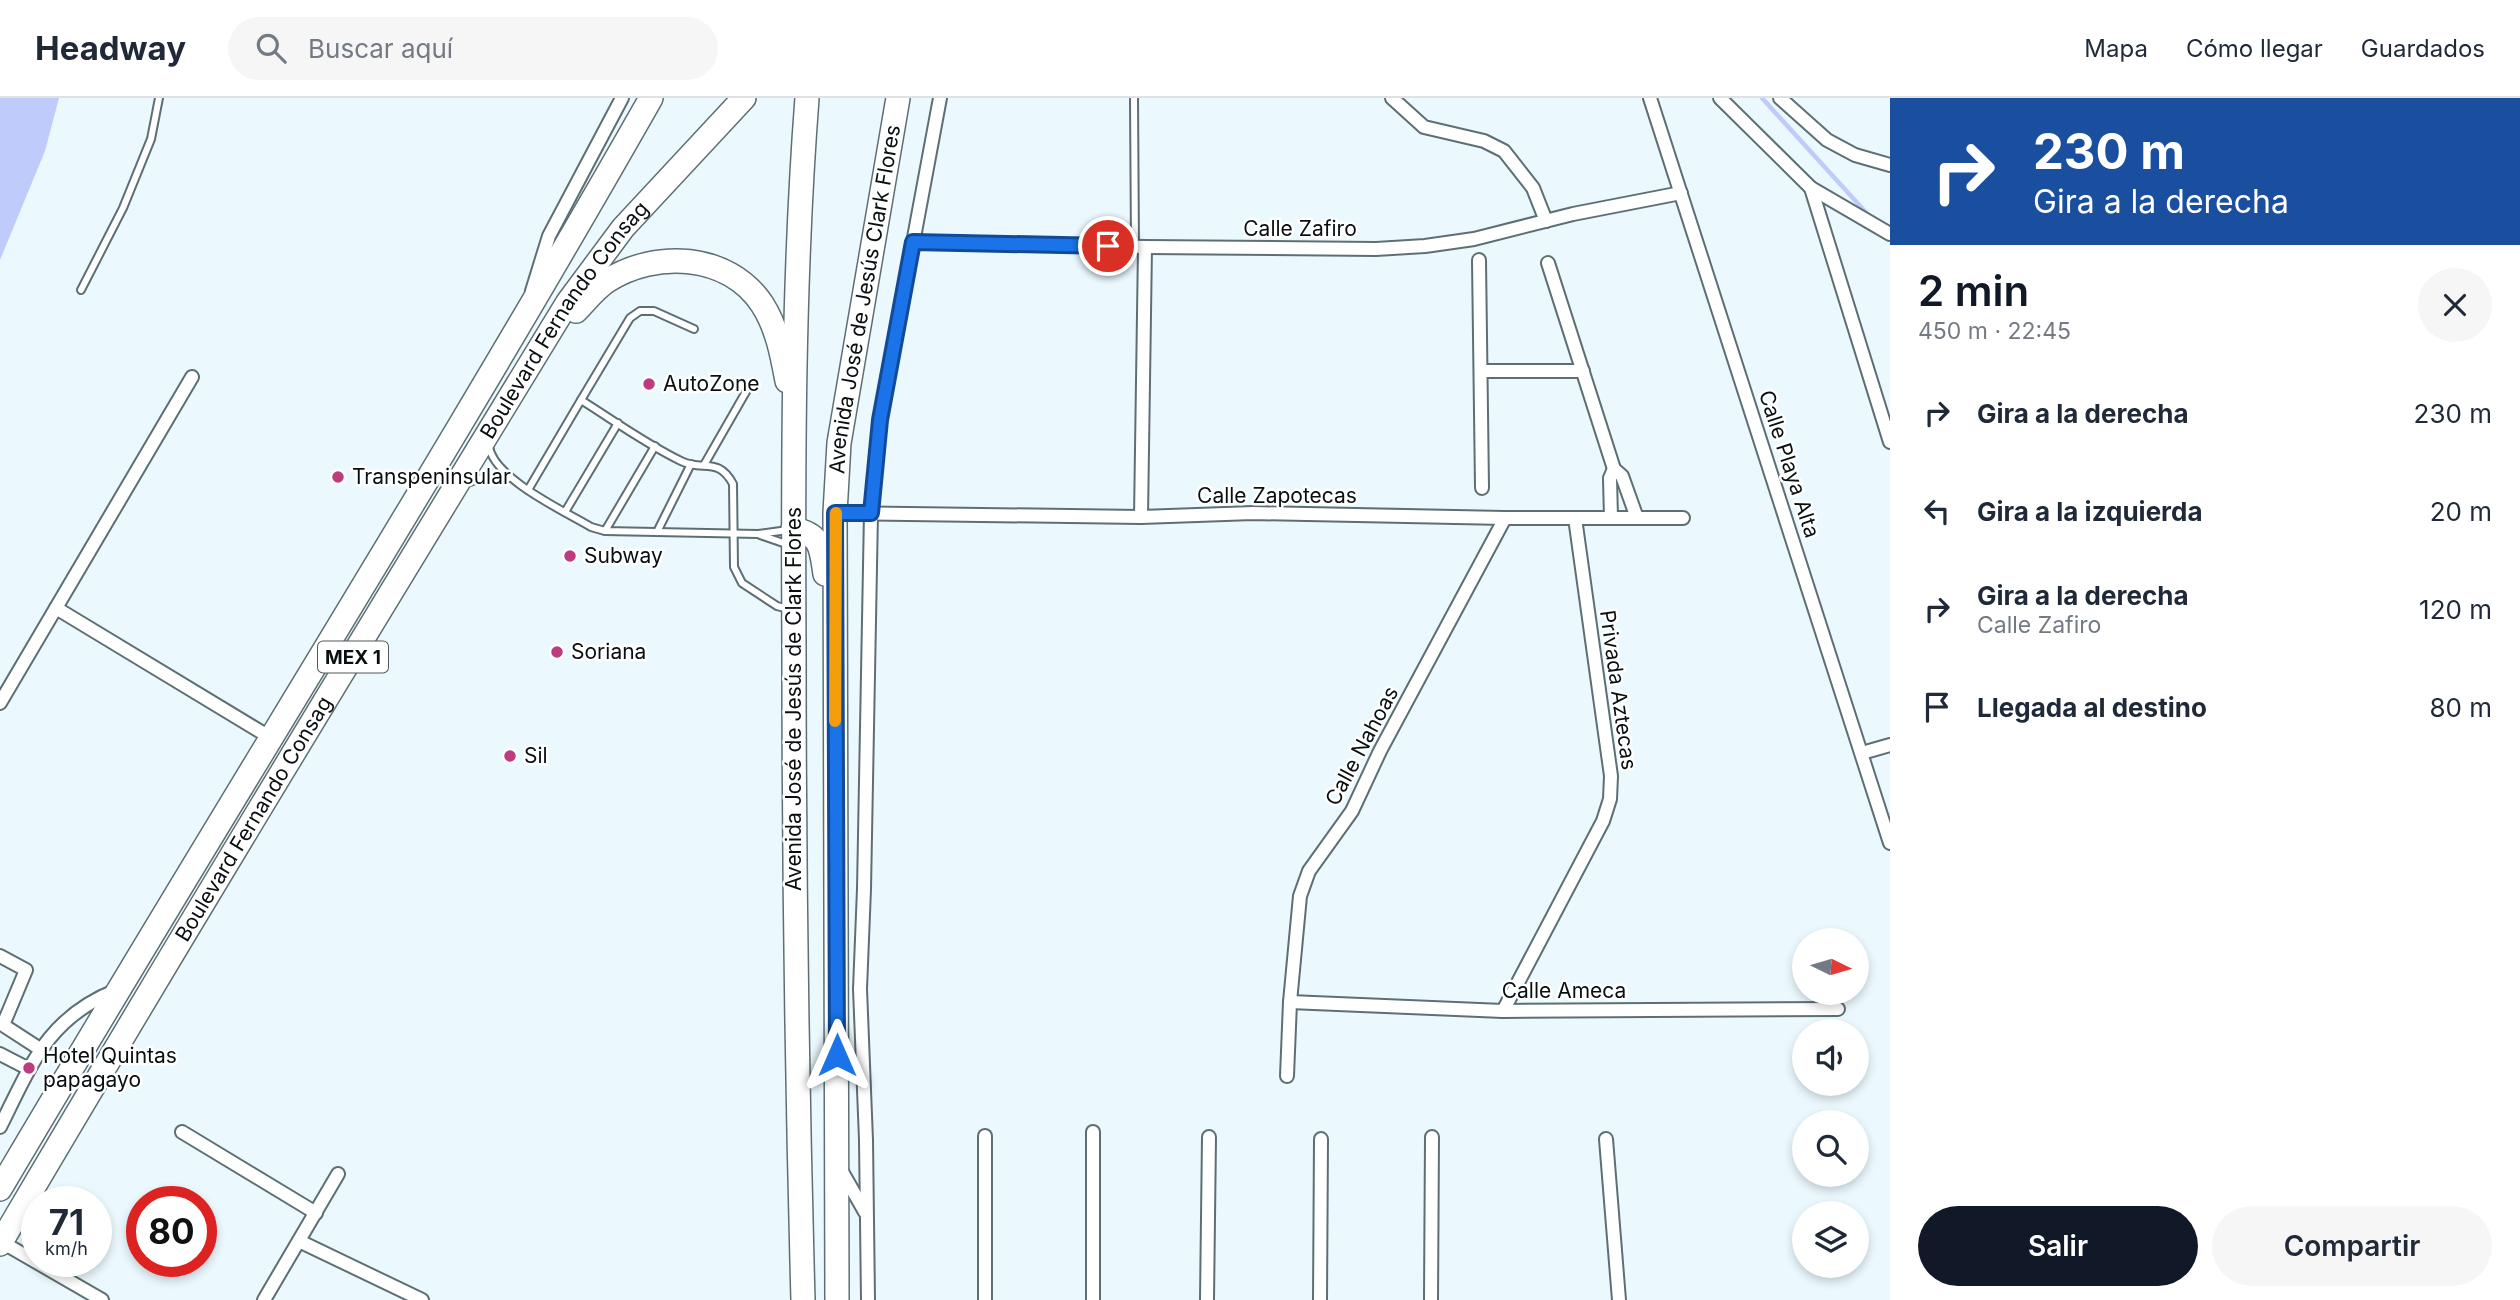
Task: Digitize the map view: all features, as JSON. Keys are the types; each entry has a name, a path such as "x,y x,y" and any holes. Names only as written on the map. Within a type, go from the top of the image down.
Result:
{"highway":[{"name":"Boulevard Fernando Consag","path":"0,1189 117,990 526,316 651,98"},
{"name":"Boulevard Fernando Consag","path":"0,1242 118,1042 568,302 623,229 744,98"},
{"name":"Avenida José de Jesús de Clark Flores","path":"803,1300 795,975 793,538 800,185 807,98"},
{"name":"Avenida José de Jesús Clark Flores","path":"837,1300 835,513 839,443 898,98"},
{"path":"543,343 597,288 631,269 654,262 677,261 717,268 750,288 769,315 777,337 795,424"},
{"path":"793,538 807,531 818,542 834,622"},
{"path":"375,567 398,582"}],"street":[{"path":"526,316 535,275 549,236 622,98"},
{"path":"868,1300 860,989 871,513 880,420 940,98"},
{"path":"1392,98 1424,127 1484,141 1504,150 1533,188 1546,221"},
{"name":"Calle Playa Alta","path":"1650,98 1890,843"},
{"path":"1720,98 1811,188 1890,234"},
{"path":"1780,98 1827,140 1855,155 1890,166"},
{"path":"1811,188 1890,442"},
{"name":"Calle Zafiro","path":"913,242 1140,247 1424,246 1474,239 1681,193"},
{"path":"1140,247 1141,517"},
{"path":"1479,260 1482,488"},
{"path":"1548,263 1614,469 1622,476 1637,518"},
{"path":"1481,371 1583,371"},
{"path":"0,703 192,377"},
{"path":"1611,518 1610,478 1614,469"},
{"name":"Calle Zapotecas","path":"835,513 1141,517 1253,513 1683,518"},
{"name":"Calle Nahoas","path":"1287,1076 1290,1002 1300,896 1309,871 1352,811 1380,751 1505,518"},
{"name":"Privada Aztecas","path":"1503,1011 1603,821 1610,799 1611,776 1575,518"},
{"path":"57,608 271,738"},
{"path":"1862,753 1890,745"},
{"path":"0,956 26,970 3,1026 40,1049"},
{"path":"0,1127 40,1049 79,1008 117,990"},
{"name":"Calle Ameca","path":"1290,1002 1503,1011 1838,1009"},
{"path":"0,1054 29,1069"},
{"path":"182,1132 316,1213"},
{"path":"1093,1132 1093,1300"},
{"path":"985,1136 985,1300"},
{"path":"1207,1300 1209,1137"},
{"path":"1431,1300 1432,1137"},
{"path":"1320,1300 1321,1139"},
{"path":"1606,1139 1619,1300"},
{"path":"837,1162 867,1215"},
{"path":"264,1300 338,1174"},
{"path":"299,1241 422,1300"},
{"path":"0,1242 102,1300"}],"lane":[{"path":"81,290 128,196 151,139 159,98"},
{"path":"1134,98 1140,247"},
{"path":"528,490 630,318 640,311 654,310 694,328"},
{"path":"704,466 747,390"},
{"path":"581,400 682,462 721,468 727,473 733,484 734,567 742,583 777,606 794,610"},
{"path":"565,512 618,423"},
{"path":"489,433 489,450 495,462 510,478 591,527 605,531 758,534 793,538"},
{"path":"605,531 655,446"},
{"path":"657,532 691,464"},
{"path":"451,496 459,488 476,479 510,478"},
{"path":"758,534 793,538"}],"water":[{"path":"0,98 59,98 45,151 0,260"}],"waterway":[{"path":"1762,98 1871,218"}],"slow traffic":[{"path":"835,721 836,513"}],"place":[{"name":"AutoZone","path":"649,384"},
{"name":"Transpeninsular","path":"338,477"},
{"name":"Subway","path":"570,556"},
{"name":"Soriana","path":"557,652"},
{"name":"Sil","path":"510,756"},
{"name":"Hotel Quintas papagayo","path":"29,1068"}],"route":[{"path":"837,1055 835,513 871,513 880,420 913,242 1108,246"}]}
